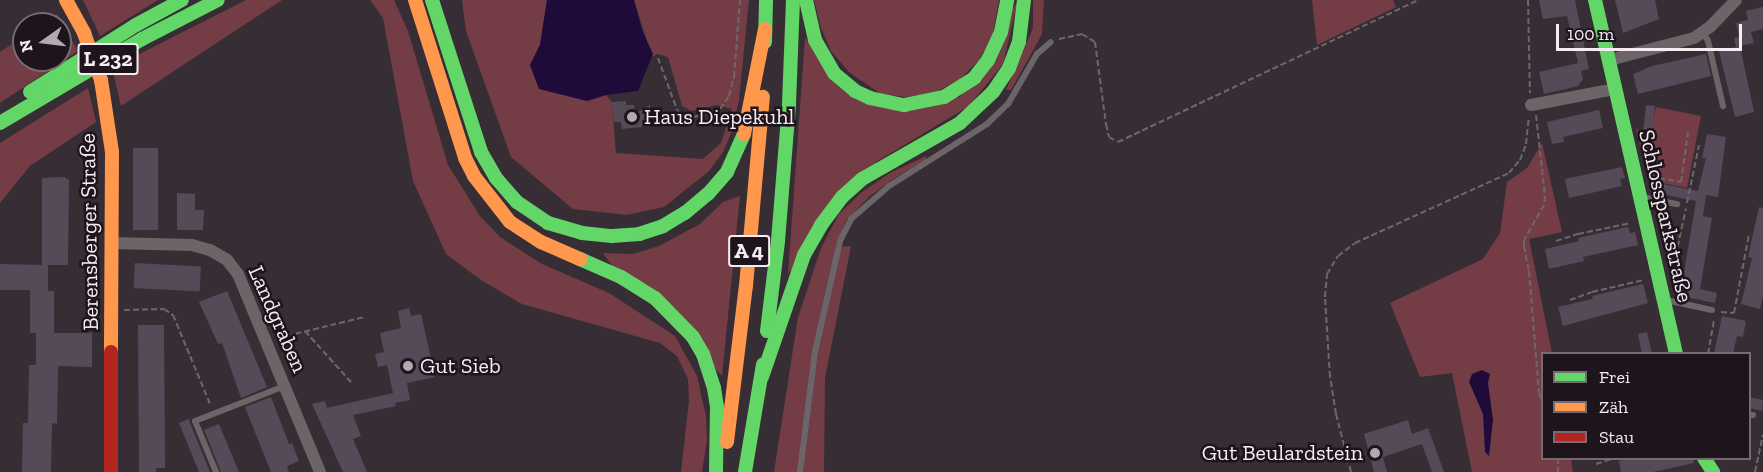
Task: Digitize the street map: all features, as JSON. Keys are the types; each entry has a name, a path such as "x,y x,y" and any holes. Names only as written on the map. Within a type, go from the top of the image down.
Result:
{"main road":[{"name":"Berensberger Straße","path":"66,0 93,57 108,114 112,152 111,472"},
{"name":"L 232","path":"0,110 136,25 182,0"},
{"name":"L 232","path":"0,123 142,39 219,0"},
{"name":"A 4","path":"722,472 734,396 754,204 763,99 766,0"},
{"name":"A 4","path":"745,472 762,377 778,241 789,104 793,0"},
{"path":"806,0 815,40 835,74 855,91 870,98 904,105 944,97 974,78 988,60 1001,32 1007,0"},
{"path":"762,377 804,255 821,225 842,197 862,179 960,123 993,92 1009,68 1019,42 1024,0"},
{"name":"Schlossparkstraße","path":"1595,0 1676,352"},
{"path":"415,1 465,158 474,176 497,208 510,222 541,242 621,277 650,294 668,308 693,337 703,354 714,388 717,406 716,472"},
{"path":"434,2 469,119 482,152 496,178 517,202 549,223 582,233 612,236 639,234 663,226 685,213 708,194 727,172 744,134 765,29"}],"street":[{"path":"1609,60 1682,42 1703,32 1736,0"},
{"path":"1533,106 1615,89"},
{"name":"Landgraben","path":"112,243 192,245 210,250 227,260 238,274 320,472"}],"lane":[{"path":"1703,32 1708,41 1723,106"},
{"path":"800,472 815,352 840,241 850,219 889,186 987,124 1008,104 1026,78 1037,54 1051,42"},
{"path":"1640,196 1677,204"},
{"path":"1664,300 1712,310"},
{"path":"216,472 195,420 285,386"}],"path":[{"path":"658,58 677,110 694,117 720,109 725,104 734,77 740,0"},
{"path":"1051,42 1082,34 1095,42 1106,124 1109,137 1118,142 1419,0"},
{"path":"1528,0 1533,106 1545,196 1544,205 1524,240 1524,246 1529,271 1541,399"},
{"path":"1351,472 1335,414 1330,377 1325,297 1327,274 1338,256 1355,243 1509,173 1520,160 1526,144 1533,106"},
{"path":"1633,171 1652,178 1681,182 1688,132"},
{"path":"1649,141 1652,178"},
{"path":"1570,300 1592,292 1671,279 1699,145"},
{"path":"1556,241 1578,234 1646,220"},
{"path":"1708,352 1716,311 1734,313 1749,234"},
{"path":"112,310 164,309 173,315 213,413"},
{"path":"267,341 364,317"},
{"path":"305,331 351,382"},
{"path":"1755,472 1763,435"},
{"path":"1596,464 1610,460"}],"shaded area":[{"path":"83,0 158,0 100,36"},
{"path":"246,0 282,0 121,106 112,68"},
{"path":"370,0 394,0 408,31 448,165 480,216 500,237 542,264 609,293 675,336 697,376 706,416 707,440 702,472 681,472 689,401 688,379 677,356 660,343 522,304 481,280 446,254 413,181 383,18"},
{"path":"462,0 547,0 540,45 530,65 587,101 606,95 612,102 616,153 703,159 721,143 732,109 717,105 691,111 682,106 668,57 657,54 652,57 634,0 749,0 739,100 732,131 723,152 709,171 664,207 627,215 573,209 511,157 466,31"},
{"path":"547,0 634,0 642,30 653,54 638,91 606,95 587,101 539,89 530,65 540,45"},
{"path":"814,0 999,0 993,34 979,60 960,79 934,93 906,97 881,94 850,73 831,51 821,28"},
{"path":"1018,0 1003,64 969,106 876,162 788,274 805,38 861,101 960,97"},
{"path":"1033,0 1044,0 1042,34 1011,90 1006,90 1033,28"},
{"path":"1312,0 1393,0 1396,7 1317,45"},
{"path":"72,40 78,51 72,55"},
{"path":"12,44 12,72 46,72 0,103 0,52"},
{"path":"88,88 96,122 30,166 0,203 0,143"},
{"path":"1656,107 1701,116 1687,188 1648,180 1636,129 1651,132"},
{"path":"1542,143 1562,232 1529,239 1552,352 1541,352 1541,460 1571,460 1573,472 1472,472 1452,373 1420,377 1390,303 1483,259 1500,233 1507,182 1527,168"},
{"path":"926,156 926,160 893,179 870,196 847,219 835,247 851,246 825,378 824,472 774,472 798,317 821,248 839,214 862,192 890,173"},
{"path":"740,196 722,376 610,263 603,253 633,254 659,246 700,224 723,202"},
{"path":"1482,370 1490,374 1488,383 1493,420 1489,456 1485,452 1483,414 1469,382 1472,374"}],"building":[{"path":"1539,0 1575,0 1589,69 1581,71 1583,79 1578,86 1544,94 1539,72 1578,63 1567,16 1543,19"},
{"path":"1615,0 1655,0 1659,19 1623,33"},
{"path":"1763,7 1763,29 1751,32 1754,43 1740,46 1754,112 1735,117 1719,51 1736,47 1734,38 1739,37 1736,23 1748,20 1746,11"},
{"path":"1706,54 1711,76 1638,94 1633,74 1652,66"},
{"name":"Haus Diepekuhl","path":"626,101 626,105 634,105 635,114 650,105 652,126 622,129 621,122 614,122 612,102"},
{"path":"1646,105 1655,106 1652,131 1643,130"},
{"path":"1599,110 1603,128 1563,137 1564,142 1552,144 1547,122"},
{"path":"1707,134 1726,137 1718,197 1706,195 1703,216 1712,218 1700,289 1717,293 1715,303 1680,296 1696,201 1651,192 1653,182 1698,191 1706,158 1702,158"},
{"path":"133,148 158,148 158,230 133,230"},
{"path":"1622,167 1625,178 1620,179 1622,186 1569,198 1565,179"},
{"path":"64,177 69,180 68,265 48,265 48,291 54,291 54,333 92,333 92,367 58,366 57,424 52,423 51,472 22,472 23,423 28,423 29,365 36,365 36,333 30,333 30,290 0,290 0,264 42,265 42,178"},
{"path":"177,193 195,194 195,210 204,210 203,230 177,230"},
{"path":"1759,207 1763,208 1763,296 1760,309 1741,304 1752,258 1748,257"},
{"path":"1628,227 1630,233 1635,232 1638,245 1583,257 1584,261 1549,269 1545,249 1579,241 1578,238"},
{"path":"135,263 201,266 200,291 134,288"},
{"path":"1643,284 1648,303 1563,326 1558,307"},
{"path":"227,291 267,387 241,398 222,343 218,344 199,302"},
{"path":"409,308 411,316 421,314 435,377 407,383 410,400 395,403 396,406 353,415 361,436 353,439 367,472 343,472 312,404 325,401 327,408 393,393 387,365 378,367 375,354 384,352 380,333 401,328 398,311"},
{"path":"1722,316 1746,321 1743,337 1737,336 1733,352 1714,352"},
{"path":"138,325 164,325 165,468 156,468 156,472 139,472"},
{"path":"1647,332 1652,352 1642,352 1638,334"},
{"path":"271,397 289,444 292,443 299,461 287,466 289,472 271,472 245,407"},
{"path":"1751,397 1763,400 1762,411 1751,408"},
{"path":"189,419 210,472 199,472 179,423"},
{"path":"1408,420 1412,434 1428,428 1444,472 1432,472 1422,444 1383,457 1387,472 1374,472 1364,434"},
{"path":"219,424 239,472 221,472 204,430"},
{"path":"1693,460 1694,463 1653,472 1621,472 1619,461"}],"traffic: fast":[{"path":"30,92 136,25 182,0"},
{"path":"0,123 142,39 218,0"},
{"path":"432,0 481,152 496,178 517,202 548,223 582,233 612,236 639,234 663,226 685,213 708,194 727,172 744,134"},
{"path":"765,42 766,0"},
{"path":"767,331 778,241 789,104 793,0"},
{"path":"806,0 815,40 835,74 855,91 870,98 904,105 944,97 974,78 988,60 1001,32 1007,0"},
{"path":"762,377 804,255 821,225 842,197 862,179 960,123 993,92 1009,68 1019,42 1024,0"},
{"path":"1595,0 1676,352"},
{"path":"580,259 621,277 655,298 693,337 703,354 714,388 717,406 716,472"},
{"path":"745,472 763,365"},
{"path":"1705,460 1713,472"}],"traffic: slow":[{"path":"66,0 84,33 101,80 112,152 111,352"},
{"path":"415,0 465,158 474,176 510,222 541,242 580,259"},
{"path":"744,134 765,29"},
{"path":"727,442 746,286 763,97"}],"traffic: jam":[{"path":"111,352 111,472"}],"place":[{"name":"Haus Diepekuhl","path":"632,117"},
{"name":"Gut Sieb","path":"408,366"},
{"name":"Gut Beulardstein","path":"1375,453"}]}
